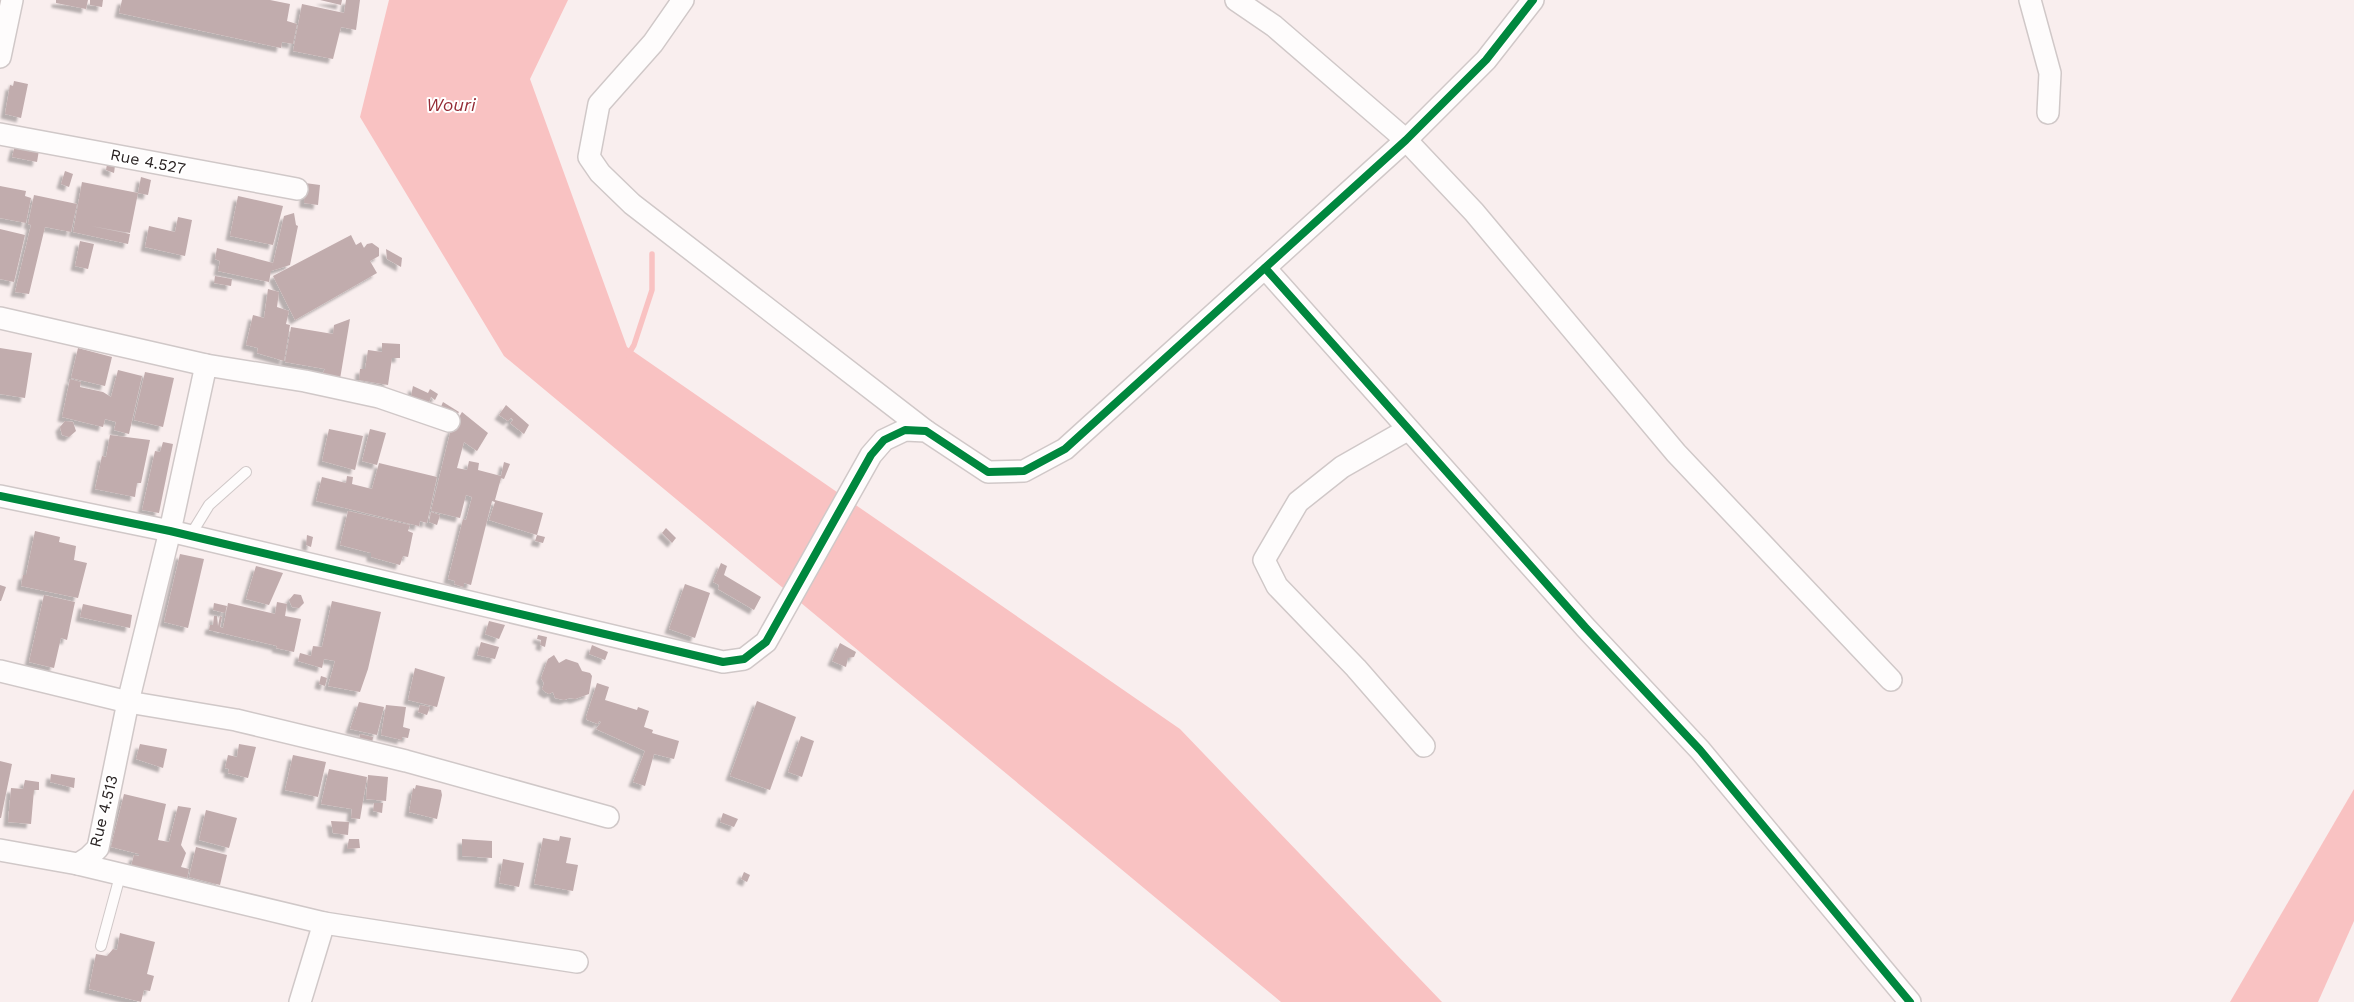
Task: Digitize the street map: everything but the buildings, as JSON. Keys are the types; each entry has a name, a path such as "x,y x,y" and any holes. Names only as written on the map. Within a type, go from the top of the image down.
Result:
{"street":[{"path":"0,57 12,0"},
{"path":"683,0 653,43 599,104 588,157 600,173 632,204 926,430 988,472 1024,471 1065,450 1406,140 1486,60 1533,0"},
{"path":"1236,0 1274,26 1406,140 1474,212 1676,453 1891,680"},
{"path":"2030,0 2050,73 2048,113"},
{"name":"Rue 4.527","path":"0,134 297,189"},
{"path":"1265,268 1407,430 1473,500 1585,627 1700,750 1910,1002"},
{"path":"0,318 206,365 305,381 379,397 449,421"},
{"name":"Rue 4.513","path":"0,850 78,864 89,858 98,848 128,702 180,533 206,365"},
{"path":"0,496 180,533 723,662 744,659 766,642 871,455 884,440 905,430 926,430"},
{"path":"1407,430 1342,467 1298,502 1264,560 1277,586 1356,668 1424,746"},
{"path":"0,672 128,702 236,720 406,761 608,817"},
{"path":"78,864 120,876 324,923 577,962"},
{"path":"300,1002 324,923"}],"lane":[{"path":"180,533 246,472"},
{"path":"101,946 120,876"}],"water":[{"name":"Wouri","path":"389,0 568,0 530,79 627,347 1180,729 1442,1002 1281,1002 504,356 360,117"},
{"path":"2354,789 2354,921 2318,1002 2230,1002"}],"waterway":[{"path":"628,355 634,345 652,290 652,254"}],"cycle path":[{"path":"0,496 170,531 723,662 744,659 766,642 871,455 884,440 905,430 926,431 988,472 1024,471 1065,449 1406,140 1486,60 1533,0"},
{"path":"1265,268 1585,627 1700,750 1910,1002"}]}
